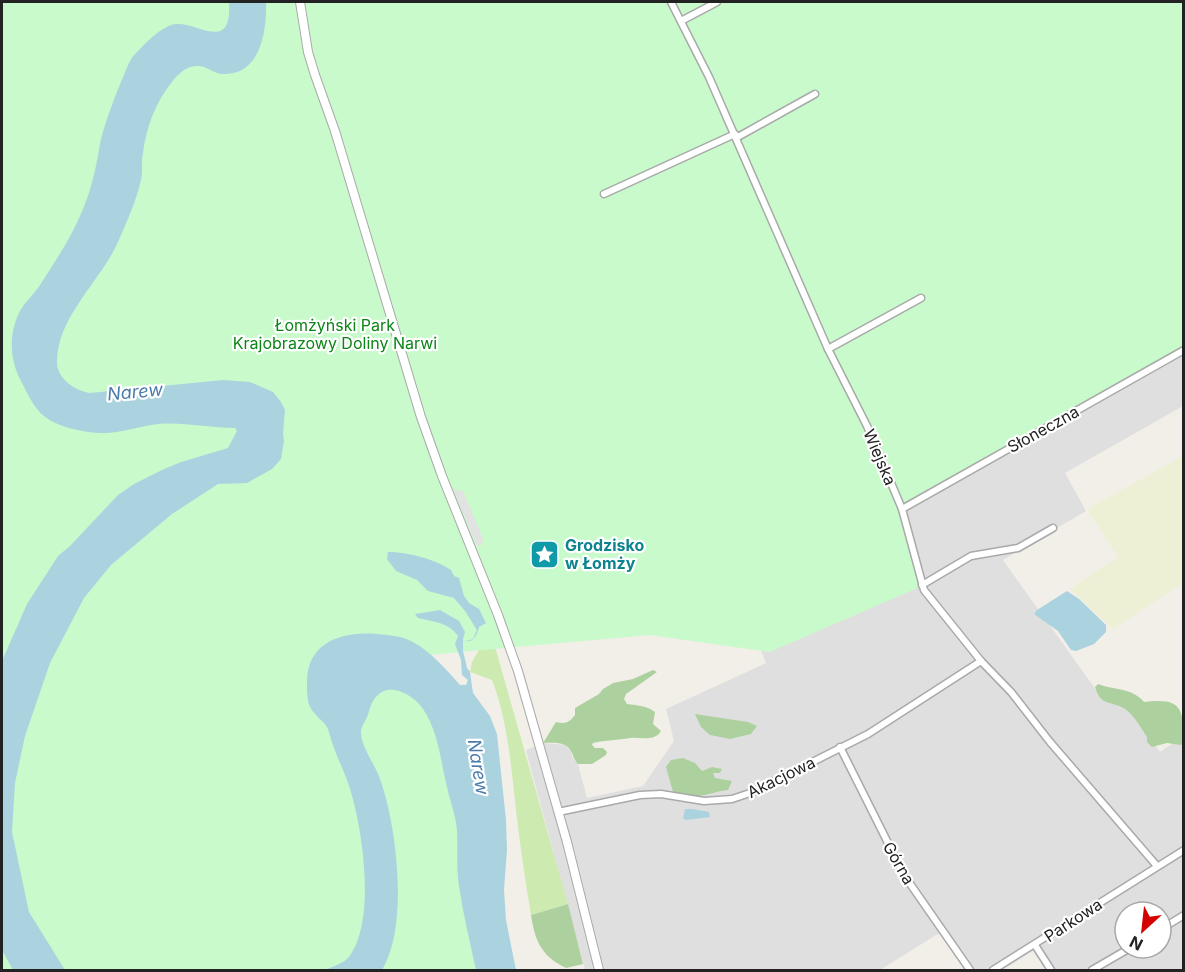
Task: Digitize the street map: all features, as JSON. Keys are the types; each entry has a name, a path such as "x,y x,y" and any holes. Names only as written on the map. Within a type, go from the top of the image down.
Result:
{"street":[{"path":"300,2 308,52 335,131 421,417 510,646 558,812 599,970"},
{"name":"Wiejska","path":"671,2 736,136 828,349 867,426 902,509 922,585 931,600 981,661 1011,692 1050,742 1157,866"},
{"path":"681,21 717,2"},
{"path":"604,194 736,136 815,93"},
{"path":"828,349 921,298"},
{"name":"Słoneczna","path":"902,509 1184,350"},
{"path":"922,585 971,556 1011,550 1053,528"},
{"name":"Akacjowa","path":"558,812 652,794 693,801 732,799 753,792 868,734 981,661"},
{"name":"Górna","path":"840,747 904,875 970,970"},
{"name":"Parkowa","path":"993,970 1184,850"},
{"path":"1035,945 1051,970"},
{"path":"1092,970 1113,958"}],"shaded area":[{"path":"1183,346 1183,406 1065,473 1086,511 1003,560 1104,701 1126,706 1160,752 1183,736 1183,970 1046,970 1033,951 1002,970 967,970 941,932 880,970 585,970 526,750 543,743 566,745 578,764 587,798 643,786 674,741 666,709 766,663 754,633 805,541"},
{"path":"459,489 460,492 463,491 483,539 482,545 477,546 454,491"}],"green space":[{"name":"Łomżyński Park Krajobrazowy Doliny Narwi","path":"2,2 1183,2 1183,353 901,513 922,586 770,652 650,635 428,655 502,970 2,970"},
{"path":"1183,456 1183,583 1113,629 1070,589 1118,557 1087,509"},
{"path":"494,643 568,904 531,915 502,712 492,680 470,672 472,662 482,645"},
{"path":"653,670 657,672 626,694 624,699 627,704 645,707 655,712 653,724 661,731 654,737 593,743 595,748 603,748 607,752 592,764 578,764 566,746 558,743 543,743 556,722 569,721 575,715 575,708 599,694 603,689 613,683 633,679"},
{"path":"1098,684 1129,692 1140,697 1144,702 1157,701 1173,704 1178,708 1183,721 1181,745 1167,743 1152,747 1147,742 1147,737 1140,726 1128,712 1100,698 1095,687"},
{"path":"695,714 748,722 757,726 751,734 730,739 710,735 701,727"},
{"path":"683,758 695,763 702,771 712,767 722,769 720,773 713,773 715,778 732,781 728,790 694,797 673,792 666,767 671,760"},
{"path":"568,904 583,964 566,968 545,953 541,947 531,915"}],"water":[{"name":"Narew","path":"229,2 266,2 265,25 259,49 254,59 236,73 220,74 204,67 194,66 180,73 166,89 153,115 147,134 142,156 141,180 130,213 117,244 64,329 57,361 60,373 68,383 78,390 90,393 223,380 250,382 273,392 285,410 281,459 272,469 247,483 218,484 172,514 111,565 84,598 50,663 25,736 15,783 12,832 29,912 65,970 13,970 2,950 2,661 27,604 58,556 118,495 162,470 228,448 237,431 235,428 168,424 100,433 75,430 58,424 43,416 38,410 18,375 12,349 15,322 79,219 91,185 107,119 132,57 155,35 171,25 186,25 213,32 220,31 225,27 229,18"},
{"path":"388,552 429,559 451,570 454,576 459,578 464,596 469,603 479,609 486,623 479,627 474,639 466,641 473,639 477,630 454,598 428,591 417,580 396,571 387,559"},
{"path":"1067,591 1079,599 1106,625 1106,632 1094,644 1076,651 1071,650 1058,631 1034,614"},
{"name":"Narew","path":"440,610 459,621 465,632 463,651 470,672 473,693 490,716 497,734 506,820 507,849 504,890 506,920 516,970 476,970 459,886 455,819 433,727 423,709 414,699 402,692 389,690 382,692 373,700 361,733 386,799 395,848 398,903 390,951 382,970 325,970 347,959 357,941 365,900 365,876 360,830 349,784 328,728 308,702 308,670 313,658 319,649 339,637 364,634 395,636 420,646 438,661 460,685 466,685 468,680 462,675 461,660 455,644 458,636 445,625 418,618 415,614"},
{"path":"685,809 709,812 710,817 686,820 683,818"}],"place":[{"name":"Grodzisko w Łomży","path":"544,554"}]}
